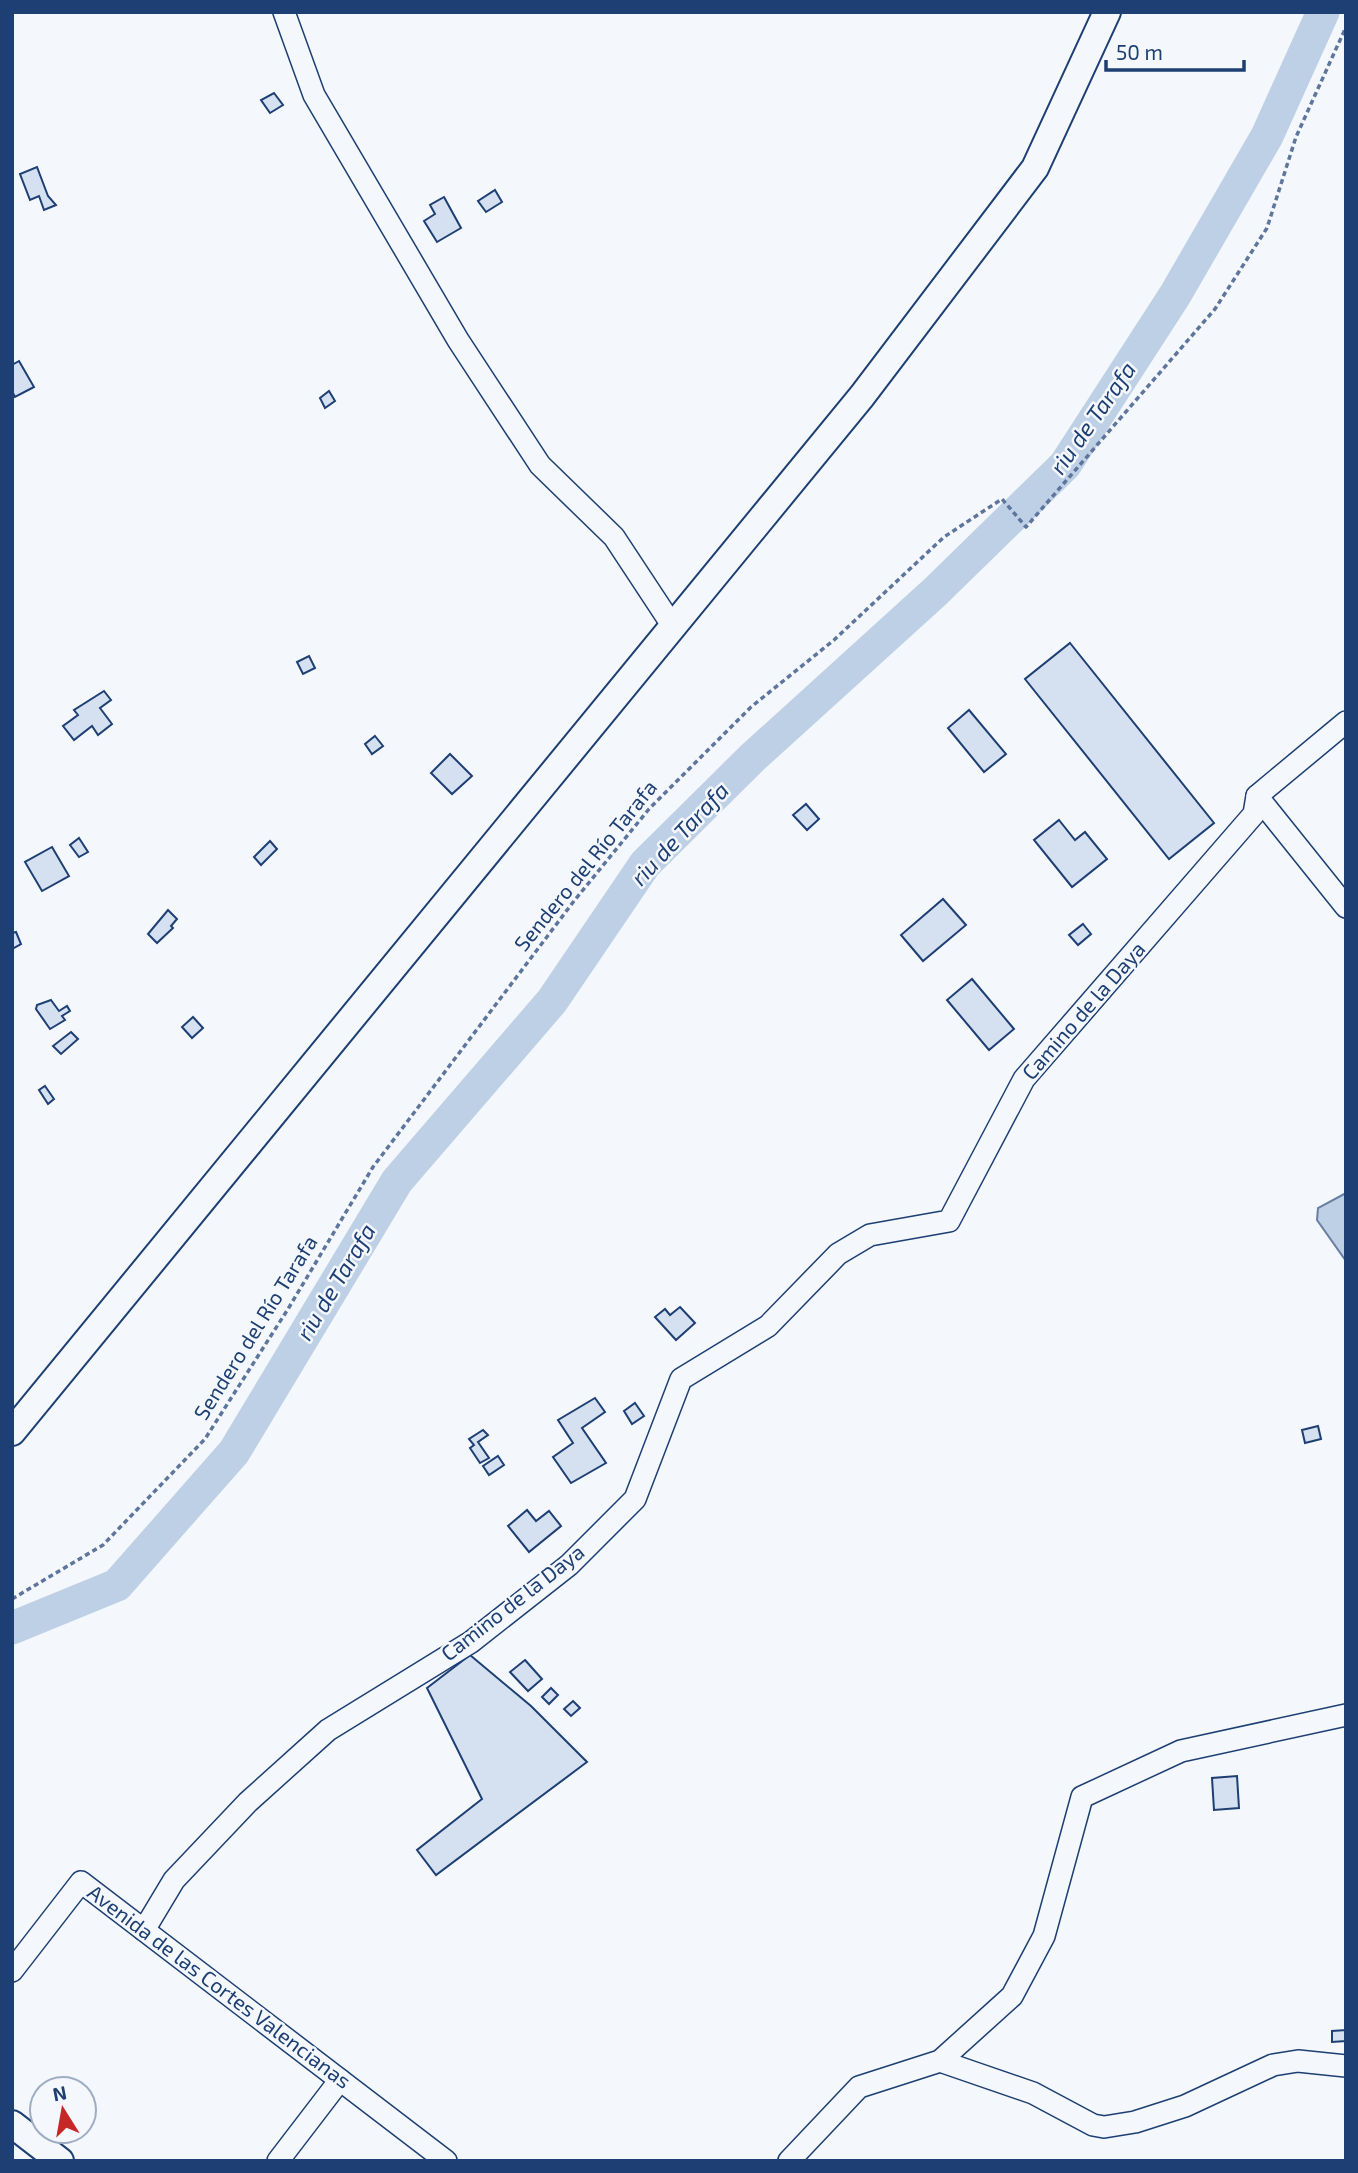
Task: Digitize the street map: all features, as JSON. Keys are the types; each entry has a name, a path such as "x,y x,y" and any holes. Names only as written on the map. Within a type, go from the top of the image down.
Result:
{"main road":[{"path":"12,1432 862,396 1035,168 1107,12"},
{"path":"12,2124 60,2161"},
{"path":"12,2139 40,2161"}],"street":[{"path":"284,12 314,95 458,340 540,465 614,537 672,625"},
{"name":"Camino de la Daya","path":"144,1930 174,1880 248,1802 328,1730 471,1642 569,1565 635,1499 681,1379 768,1326 838,1254 870,1235 949,1222 1024,1079 1254,814 1257,796 1346,722"},
{"path":"1257,796 1346,907"},
{"path":"789,2161 859,2087 940,2060 1012,1996 1044,1936 1082,1797 1181,1751 1346,1715"},
{"name":"Avenida de las Cortes Valencianas","path":"12,1971 81,1882 446,2161"},
{"path":"940,2060 1033,2093 1093,2125 1104,2127 1135,2122 1185,2106 1273,2065 1298,2061 1346,2066"},
{"path":"278,2161 340,2080"}],"path":[{"name":"Sendero del Río Tarafa","path":"12,1599 103,1545 205,1439 288,1309 373,1167 574,901 649,809 751,707 834,640 944,537 1002,499 1026,527 1215,309 1266,229 1296,137 1346,27"}],"water":[{"path":"1346,1193 1346,1261 1317,1220 1318,1208"}],"building":[{"path":"274,93 283,105 270,113 261,100"},
{"path":"37,167 48,196 56,205 44,210 39,196 30,200 20,174"},
{"path":"495,190 502,202 486,212 478,201"},
{"path":"444,197 461,228 437,242 424,221 435,214 430,205"},
{"path":"19,361 34,387 15,397 12,391 12,365"},
{"path":"329,391 335,401 325,408 320,398"},
{"path":"1070,643 1214,823 1169,859 1025,679"},
{"path":"309,656 315,668 303,674 297,662"},
{"path":"104,691 111,700 100,708 112,724 98,735 92,726 74,740 63,726 78,715 74,710"},
{"path":"969,710 1006,754 984,772 948,728"},
{"path":"375,736 383,746 372,754 365,744"},
{"path":"450,754 472,776 452,794 431,773"},
{"path":"806,804 819,819 807,830 793,815"},
{"path":"1059,820 1075,840 1085,832 1107,859 1072,887 1034,840"},
{"path":"79,838 88,852 79,857 70,845"},
{"path":"270,841 277,849 261,865 254,857"},
{"path":"52,847 69,876 42,891 25,862"},
{"path":"943,899 966,925 923,961 901,935"},
{"path":"168,910 177,919 171,926 173,928 157,943 148,934"},
{"path":"1083,924 1091,934 1078,945 1069,935"},
{"path":"16,932 21,944 12,949 12,933"},
{"path":"972,979 1014,1029 989,1050 947,1000"},
{"path":"51,1000 59,1011 67,1006 70,1011 62,1016 65,1020 50,1029 36,1009 37,1005"},
{"path":"193,1017 203,1028 192,1038 182,1027"},
{"path":"71,1032 78,1039 61,1054 53,1046"},
{"path":"45,1086 54,1099 48,1104 39,1090"},
{"path":"680,1307 695,1323 676,1340 655,1317 665,1309 670,1315"},
{"path":"595,1398 605,1412 582,1428 606,1463 571,1483 553,1457 573,1443 558,1420"},
{"path":"635,1403 644,1416 632,1424 624,1411"},
{"path":"1318,1426 1321,1439 1305,1443 1302,1430"},
{"path":"483,1430 488,1435 478,1442 489,1458 480,1463 470,1448 474,1445 469,1439"},
{"path":"498,1456 504,1465 489,1475 483,1466"},
{"path":"527,1510 536,1521 549,1511 561,1526 529,1552 508,1526"},
{"path":"470,1655 531,1706 587,1762 436,1875 417,1850 482,1799 427,1688"},
{"path":"525,1660 542,1679 528,1691 510,1672"},
{"path":"551,1688 558,1695 549,1704 542,1697"},
{"path":"573,1701 580,1708 571,1716 564,1709"},
{"path":"1237,1776 1239,1808 1214,1810 1212,1778"},
{"path":"1346,2030 1346,2041 1332,2042 1332,2031"}],"waterway":[{"name":"riu de Tarafa","path":"12,1628 117,1585 234,1452 397,1181 552,1001 645,864 752,758 935,592 1065,465 1175,295 1267,136 1323,12"}]}
